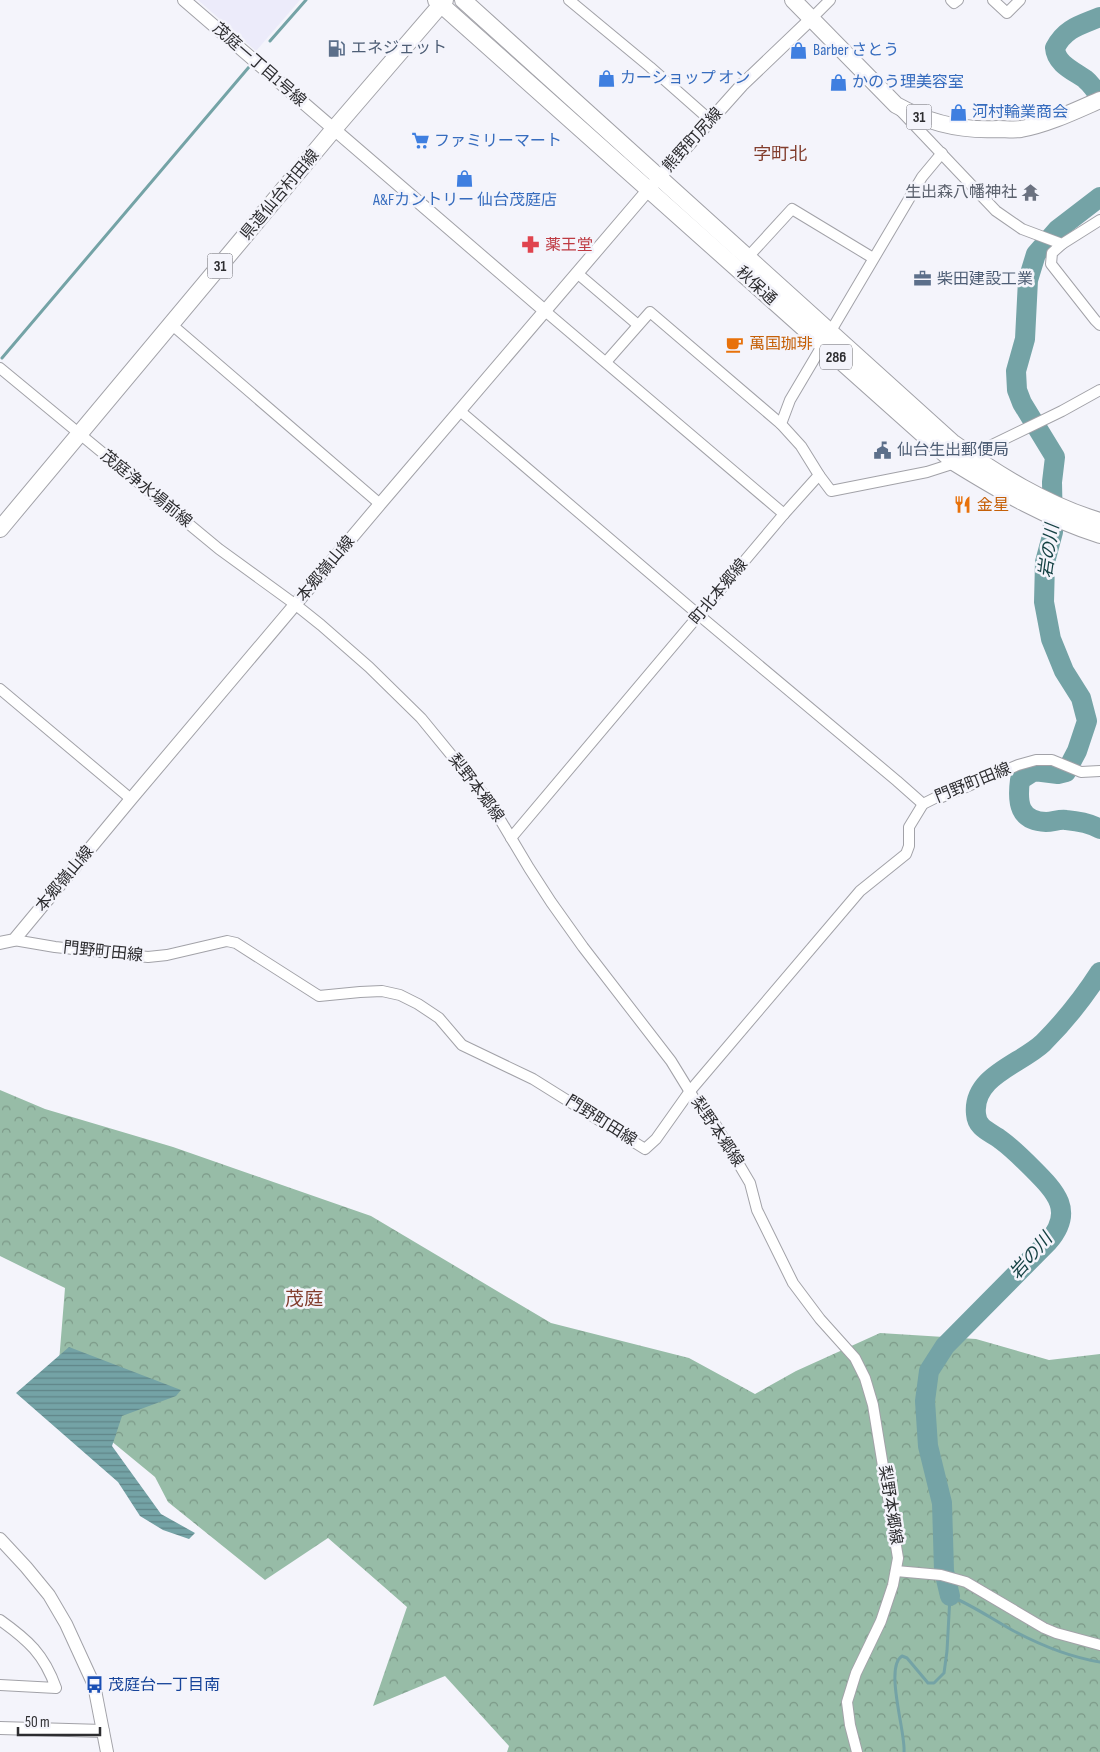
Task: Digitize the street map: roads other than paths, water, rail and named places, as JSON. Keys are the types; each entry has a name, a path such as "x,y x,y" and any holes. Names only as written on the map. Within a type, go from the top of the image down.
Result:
{"main road":[{"name":"秋保通","path":"463,0 655,183 827,339 955,463 996,489 1036,502 1100,536"},
{"name":"31","path":"793,0 896,105 916,116 940,124 976,130 1020,129 1053,120 1094,103"},
{"name":"県道仙台村田線","path":"0,529 441,2"},
{"name":"秋保通","path":"441,2 655,183 748,257 827,339 971,456 1036,502"},
{"name":"秋保通","path":"1061,514 1100,521"}],"street":[{"name":"茂庭一丁目1号線","path":"184,0 545,311"},
{"path":"569,0 710,120"},
{"path":"811,19 830,0"},
{"path":"952,0 954,3 958,0"},
{"path":"993,0 1007,13 1020,0"},
{"name":"熊野町尻線","path":"655,183 742,85 811,19"},
{"path":"896,105 996,212 1022,229 1058,243"},
{"path":"782,424 790,400 873,258 922,177 942,153"},
{"name":"本郷嶺山線","path":"14,940 130,799 655,183"},
{"path":"748,257 792,209 873,258"},
{"path":"1100,220 1058,243 1052,253 1052,264 1094,320 1100,325"},
{"path":"577,273 638,325"},
{"path":"545,311 784,514"},
{"path":"606,362 650,312 782,424 802,446 831,491 927,472 955,463 1062,411 1100,390"},
{"path":"172,324 380,504"},
{"name":"茂庭浄水場前線","path":"0,368 219,548 296,605"},
{"path":"460,411 923,804"},
{"name":"町北本郷線","path":"511,838 819,475"},
{"name":"梨野本郷線","path":"296,605 369,667 421,718 489,801 529,868 562,917 671,1061 698,1105 711,1117 750,1183 757,1210 793,1283 820,1319 855,1358 865,1378 873,1405 897,1549 896,1571 881,1621 856,1673 847,1702 850,1725 858,1752"},
{"path":"0,689 130,799"},
{"name":"門野町田線","path":"14,940 55,947 148,957 167,955 228,941 236,943 320,996 374,991 400,995 439,1018 462,1045 533,1078 645,1148 656,1139 690,1092 860,892 906,854 909,846 909,827 923,804 1025,763 1045,760 1058,762 1081,772 1100,772"},
{"path":"0,943 14,940"},
{"path":"0,1539 49,1595 66,1624 94,1685 107,1752"},
{"path":"896,1571 955,1578 982,1590 1044,1628 1100,1645"},
{"path":"0,1620 18,1632 38,1651 50,1669 56,1688 0,1686"},
{"path":"0,1728 103,1731"}],"water":[{"path":"69,1347 181,1390 176,1396 122,1416 112,1446 161,1514 195,1533 189,1539 163,1530 140,1516 118,1482 16,1393"}],"waterway":[{"path":"270,41 306,0"},
{"name":"岩の川","path":"1100,17 1080,25 1069,32 1059,41 1055,48 1056,54 1062,63 1087,81 1100,98"},
{"path":"2,358 249,67"},
{"name":"岩の川","path":"1100,197 1057,230 1036,254 1028,280 1025,339 1016,371 1017,390 1022,403 1055,457 1052,482 1053,532 1045,562 1044,602 1051,639 1064,671 1081,698 1087,721 1077,751 1066,772 1058,774 1034,771 1020,780 1020,803 1025,814 1037,821 1075,821 1100,829"},
{"name":"岩の川","path":"950,1596 944,1571 942,1503 928,1446 925,1401 929,1371 945,1346 1048,1242 1056,1231 1061,1211 1055,1194 1041,1177 1013,1150 982,1127 976,1114 977,1101 982,1090 990,1080 1034,1051 1051,1035 1100,972"},
{"path":"904,1752 895,1686 897,1663 902,1656 907,1658 928,1683 934,1683 944,1673 950,1596 1044,1645 1066,1654 1100,1662"}],"place":[{"name":"エネジェット","path":"337,48"},
{"name":"Barber さとう","path":"799,50"},
{"name":"カーショップ オン","path":"606,78"},
{"name":"かのう理美容室","path":"838,82"},
{"name":"河村輪業商会","path":"958,112"},
{"name":"ファミリーマート","path":"420,141"},
{"name":"A&Fカントリー 仙台茂庭店","path":"465,178"},
{"name":"生出森八幡神社","path":"1031,192"},
{"name":"薬王堂","path":"531,245"},
{"name":"柴田建設工業","path":"923,279"},
{"name":"萬国珈琲","path":"735,344"},
{"name":"仙台生出郵便局","path":"883,450"},
{"name":"金星","path":"963,505"},
{"name":"茂庭台一丁目南","path":"94,1685"}],"district":[{"name":"字町北","path":"780,154"},
{"name":"茂庭","path":"304,1299"}]}
